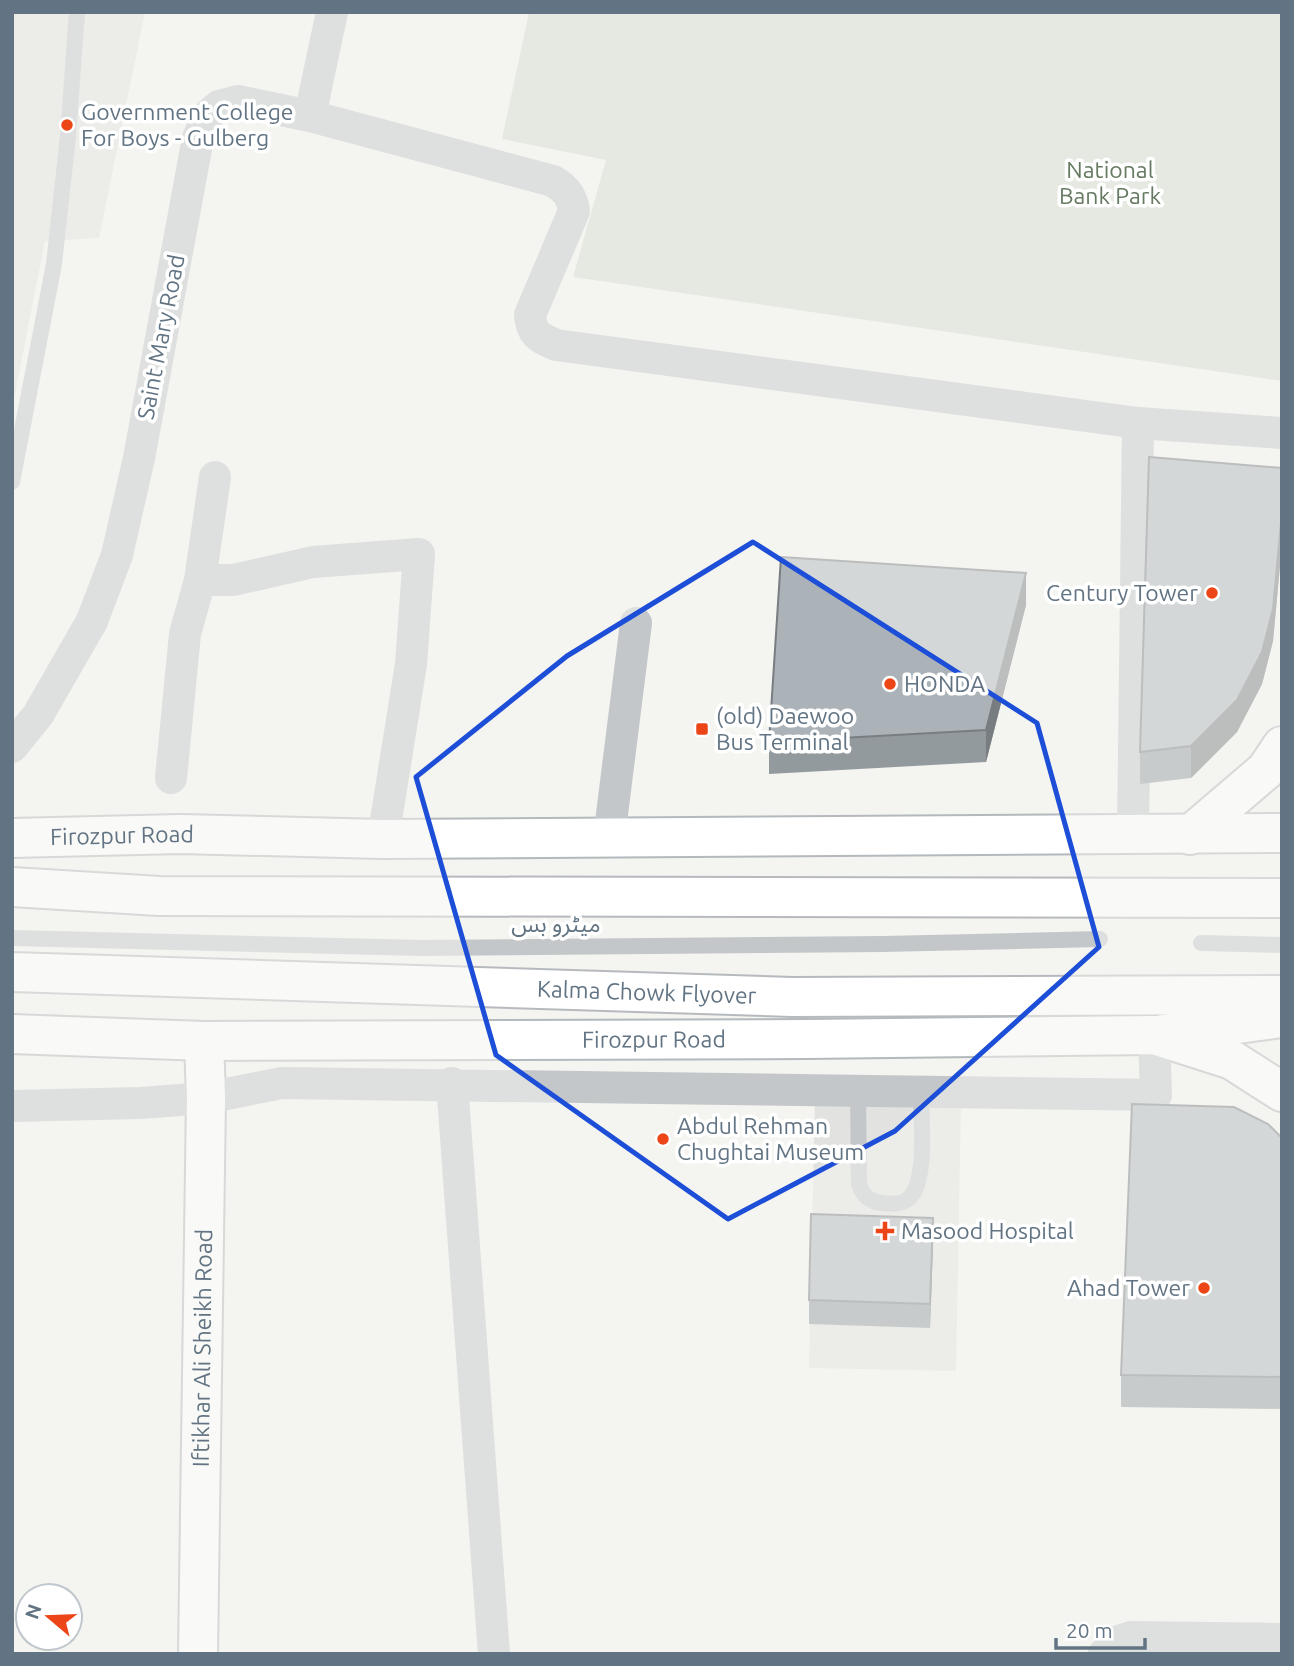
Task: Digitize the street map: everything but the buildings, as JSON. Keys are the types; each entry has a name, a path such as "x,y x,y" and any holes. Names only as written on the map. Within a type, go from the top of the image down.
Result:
{"main road":[{"path":"1190,835 1266,770 1282,746"},
{"name":"Firozpur Road","path":"12,838 180,834 383,839 1282,833"},
{"path":"12,887 159,895 1282,898"},
{"name":"Kalma Chowk Flyover","path":"12,972 792,996 1282,995"},
{"path":"1154,1035 1282,1018"},
{"name":"Firozpur Road","path":"12,1034 204,1041 1154,1035 1232,1060 1282,1093"},
{"name":"Iftikhar Ali Sheikh Road","path":"198,1654 206,1098 204,1041"}],"street":[{"path":"332,12 310,116 553,181 565,188 573,200 574,211 530,315 531,329 540,338 556,345 1138,423 1282,433"},
{"name":"Saint Mary Road","path":"12,747 38,715 92,621 117,555 139,458 198,138 207,116 219,106 238,101 310,116"},
{"path":"1133,834 1138,423"},
{"path":"172,778 185,634 200,580 215,477"},
{"path":"200,580 233,580 313,562 419,554 411,664 383,839"},
{"path":"608,838 636,623"},
{"path":"12,1106 141,1103 206,1098 282,1083 452,1083 1156,1095 1154,1035"},
{"path":"452,1083 494,1654"},
{"path":"1104,1654 1116,1642 1131,1637 1282,1639"}],"lane":[{"path":"12,482 54,264 68,136 77,12"},
{"name":"میٹرو بس","path":"12,938 421,948 883,944 1100,939"},
{"path":"1201,943 1282,945"},
{"path":"858,1090 860,1191 868,1199 879,1203 901,1203 912,1196 918,1180 921,1091"}],"highlighted area":[{"path":"753,542 1037,723 1099,947 895,1131 728,1219 496,1055 416,777 567,656"}],"shaded area":[{"name":"Government College For Boys - Gulberg","path":"12,12 145,12 99,238 45,241 12,409"},
{"name":"Masood Hospital","path":"815,1100 961,1102 956,1371 809,1368"}],"green space":[{"name":"National Bank Park","path":"529,12 1282,12 1282,381 573,277 606,160 502,139"}],"place":[{"name":"Government College For Boys - Gulberg","path":"67,125"},
{"name":"Century Tower","path":"1212,593"},
{"name":"HONDA","path":"890,684"},
{"name":"(old) Daewoo Bus Terminal","path":"702,729"},
{"name":"Abdul Rehman Chughtai Museum","path":"663,1139"},
{"name":"Masood Hospital","path":"885,1231"},
{"name":"Ahad Tower","path":"1204,1288"}]}
